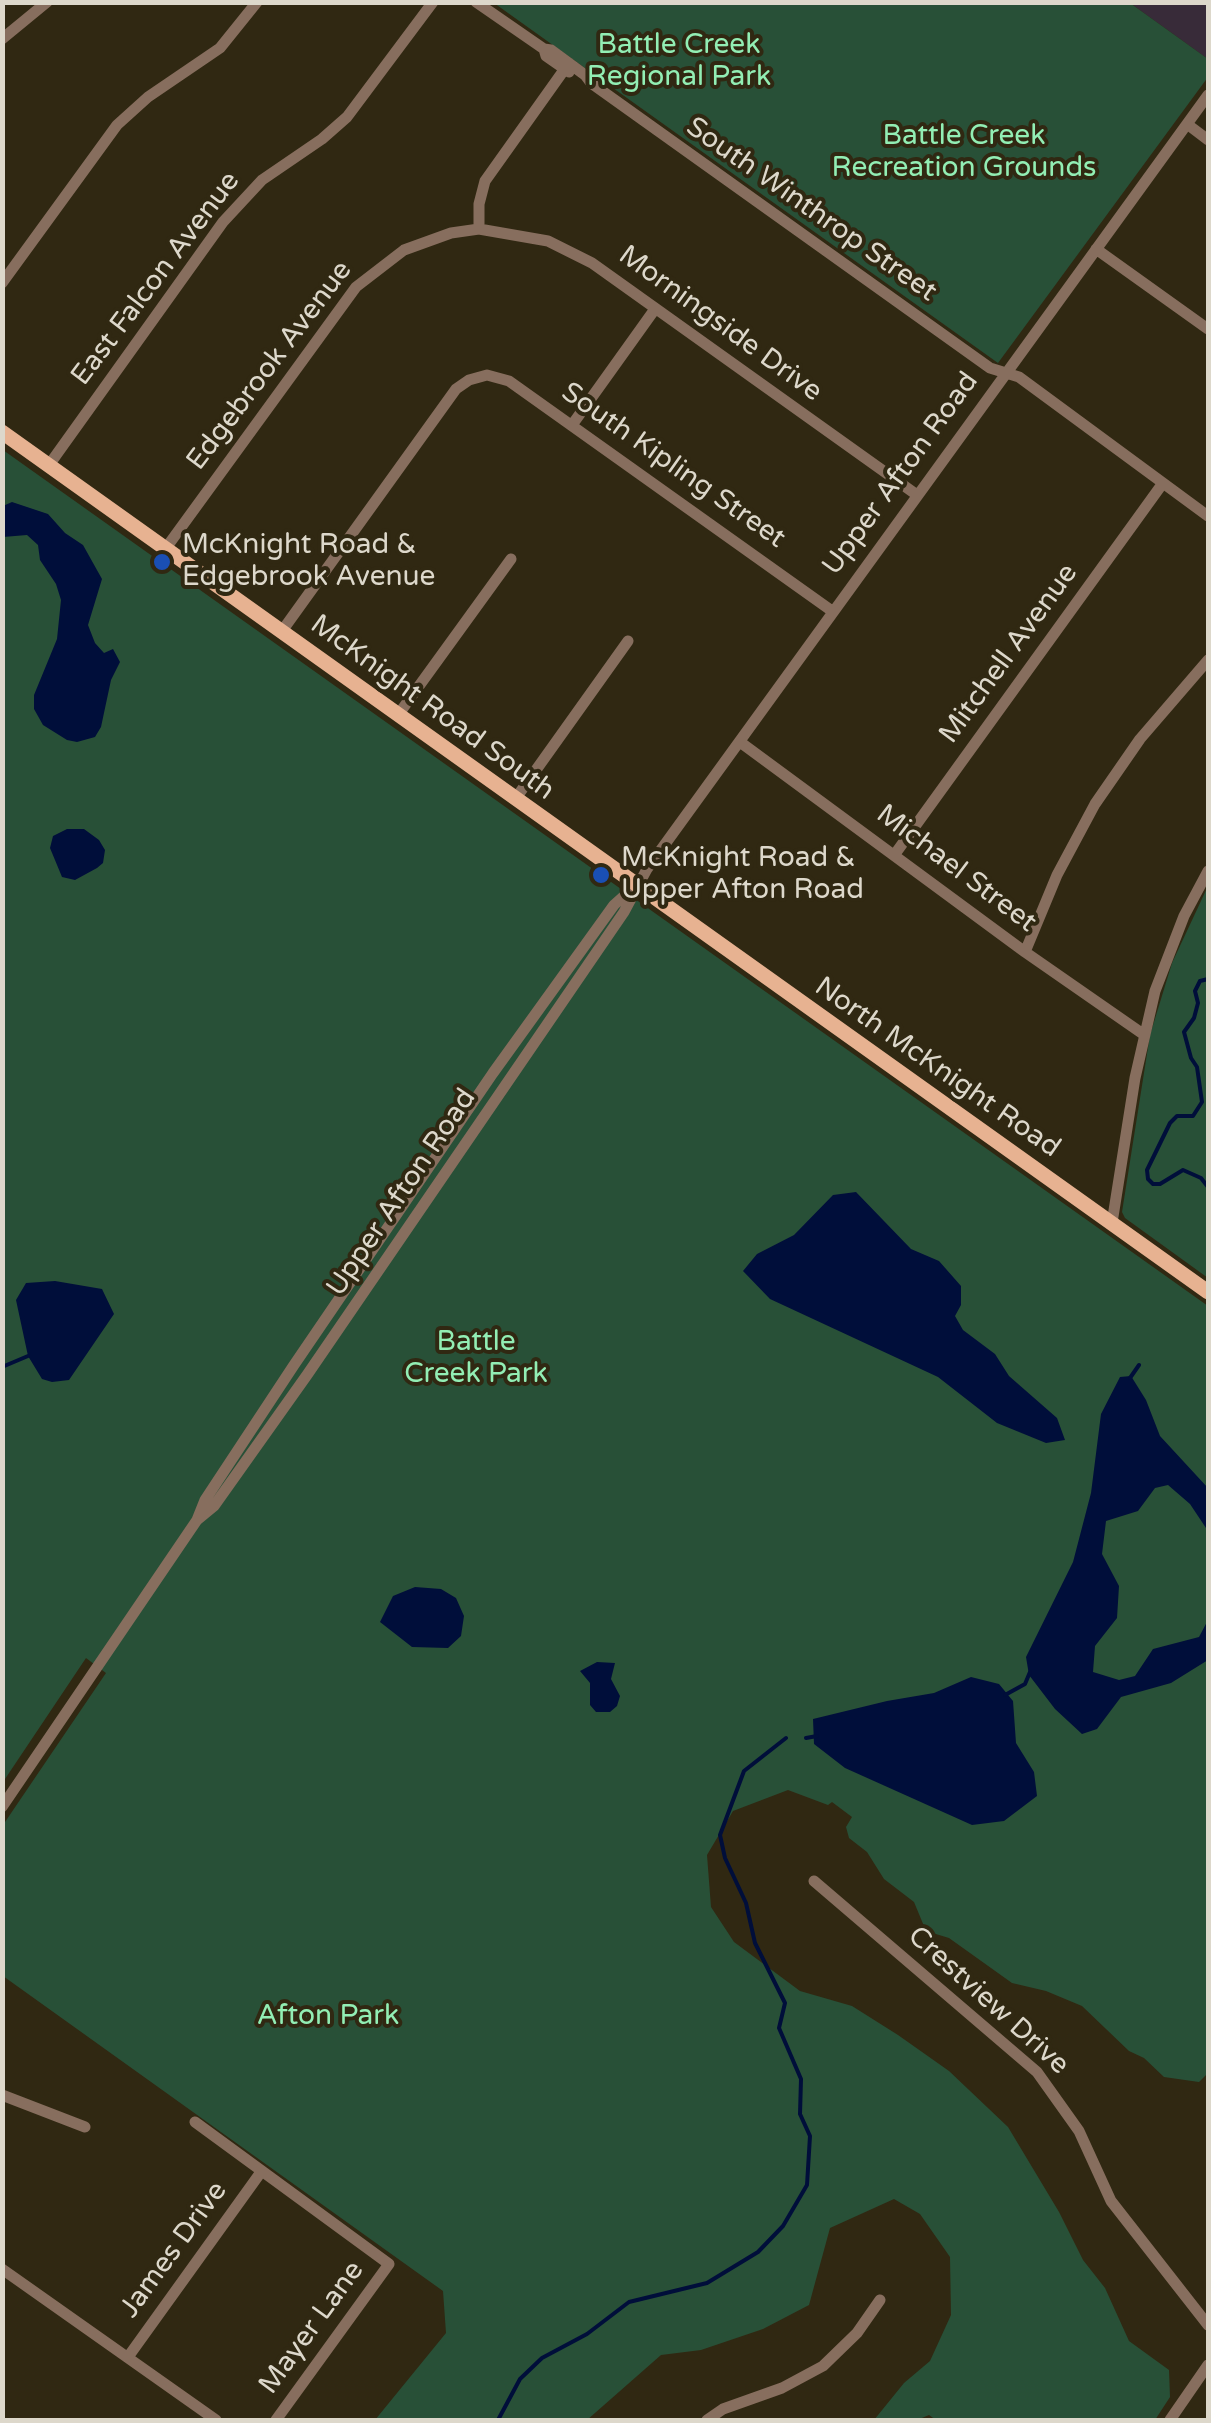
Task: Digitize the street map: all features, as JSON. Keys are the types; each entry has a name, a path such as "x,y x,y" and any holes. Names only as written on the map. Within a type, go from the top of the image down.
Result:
{"main road":[{"name":"McKnight Road South","path":"2,432 636,885"},
{"name":"North McKnight Road","path":"636,885 1208,1292"}],"street":[{"path":"2,39 48,2"},
{"path":"2,283 117,125 148,97 220,48 256,2"},
{"name":"East Falcon Avenue","path":"48,465 223,222 262,180 347,117 432,2"},
{"name":"South Winthrop Street","path":"476,2 551,50 567,66 990,368 1019,377 1208,516"},
{"path":"479,229 480,194 488,176 567,66"},
{"name":"Upper Afton Road","path":"2,1807 197,1520 214,1506 308,1375 624,912 636,885 1208,94"},
{"path":"1187,124 1208,140"},
{"name":"Morningside Drive","path":"479,229 526,235 570,250 917,495"},
{"name":"Edgebrook Avenue","path":"166,548 356,287 404,250 451,233 479,229"},
{"path":"1096,249 1208,329"},
{"path":"572,425 655,309"},
{"name":"South Kipling Street","path":"282,632 456,390 480,376 509,380 832,611"},
{"name":"Mitchell Avenue","path":"895,854 1163,484"},
{"path":"398,715 511,559"},
{"path":"516,798 628,640"},
{"path":"1025,952 1056,875 1094,804 1140,739 1208,660"},
{"name":"Michael Street","path":"740,742 1025,952 1144,1034"},
{"path":"1112,1223 1144,1034 1169,951 1208,871"},
{"name":"Crestview Drive","path":"814,1881 1037,2072 1079,2130 1121,2216 1208,2324"},
{"path":"2,2094 85,2127"},
{"path":"195,2122 262,2172"},
{"name":"Mayer Lane","path":"262,2172 389,2264 276,2420"},
{"name":"James Drive","path":"128,2357 262,2172"},
{"path":"2,2269 216,2420"},
{"path":"706,2420 823,2366 857,2334 880,2300"},
{"path":"1170,2420 1208,2365"}],"shaded area":[{"path":"1130,3 1208,3 1208,59"}],"green space":[{"name":"Battle Creek Recreation Grounds","path":"494,3 1130,3 1208,59 1208,77 998,363"},
{"name":"Battle Creek Park","path":"3,450 1208,1306 1208,2076 1199,2082 1164,2077 1144,2058 1129,2051 1082,2006 1046,1991 1012,1983 949,1938 926,1931 914,1902 884,1879 867,1852 849,1838 846,1827 852,1817 832,1802 828,1805 788,1790 733,1811 707,1855 711,1907 734,1942 800,1991 852,2006 898,2035 949,2071 1008,2127 1083,2260 1105,2288 1129,2341 1169,2370 1170,2397 1155,2420 936,2420 929,2415 917,2420 874,2420 904,2383 930,2361 951,2315 950,2257 920,2214 894,2199 830,2228 809,2305 763,2329 701,2350 661,2355 587,2420 375,2420 446,2333 443,2291 3,1976 3,1825 106,1673 86,1658 3,1782"},
{"path":"1208,886 1208,1278 1122,1212 1150,1035 1172,963"}],"water":[{"path":"12,502 48,514 83,545 102,579 88,625 95,643 104,653 113,649 120,662 95,737 77,742 67,740 43,725 34,709 34,695 57,639 61,600 56,584 40,560 38,545 27,535 3,537 3,506"},
{"path":"67,829 84,829 105,850 103,863 75,880 62,877 50,848 53,836"},
{"path":"856,1192 911,1249 939,1261 961,1286 961,1305 955,1316 963,1330 995,1354 1009,1376 1057,1418 1065,1440 1046,1443 997,1423 938,1377 770,1299 743,1271 757,1254 794,1235 833,1195"},
{"path":"55,1281 102,1289 114,1314 69,1380 52,1382 42,1379 28,1356 16,1300 26,1283"},
{"path":"1131,1376 1146,1400 1160,1436 1208,1488 1208,1539 1206,1528 1190,1504 1168,1485 1155,1488 1138,1511 1106,1521 1102,1554 1119,1586 1117,1618 1095,1646 1093,1672 1119,1680 1135,1676 1153,1649 1199,1637 1208,1620 1208,1660 1171,1683 1121,1697 1097,1729 1082,1734 1055,1709 1029,1675 1026,1657 1073,1562 1091,1493 1101,1414 1120,1377"},
{"path":"415,1587 441,1589 456,1598 464,1616 461,1636 448,1648 412,1647 380,1622 393,1596"},
{"path":"597,1662 615,1663 611,1679 620,1696 610,1712 596,1712 590,1705 590,1683 580,1671"},
{"path":"971,1677 999,1684 1013,1701 1016,1743 1034,1772 1037,1796 1004,1821 972,1825 845,1768 814,1744 813,1719 934,1693"}],"waterway":[{"path":"1208,979 1200,981 1195,991 1198,1003 1194,1018 1184,1032 1197,1067 1202,1102 1193,1116 1177,1116 1170,1123 1147,1170 1153,1184 1183,1170 1201,1178 1208,1187"},
{"path":"2,1367 28,1356"},
{"path":"1130,1378 1139,1365"},
{"path":"1005,1695 1025,1684 1030,1672"},
{"path":"806,1738 817,1736"},
{"path":"498,2420 520,2379 542,2358 587,2334 629,2302 707,2283 758,2252 783,2226 807,2185 810,2136 800,2114 801,2079 779,2028 785,2003 755,1943 746,1903 725,1858 720,1835 744,1771 786,1738"}],"place":[{"name":"McKnight Road & Edgebrook Avenue","path":"162,562"},
{"name":"McKnight Road & Upper Afton Road","path":"601,875"}],"park label":[{"name":"Battle Creek Regional Park","path":"679,62"},
{"name":"Afton Park","path":"328,2017"}]}
